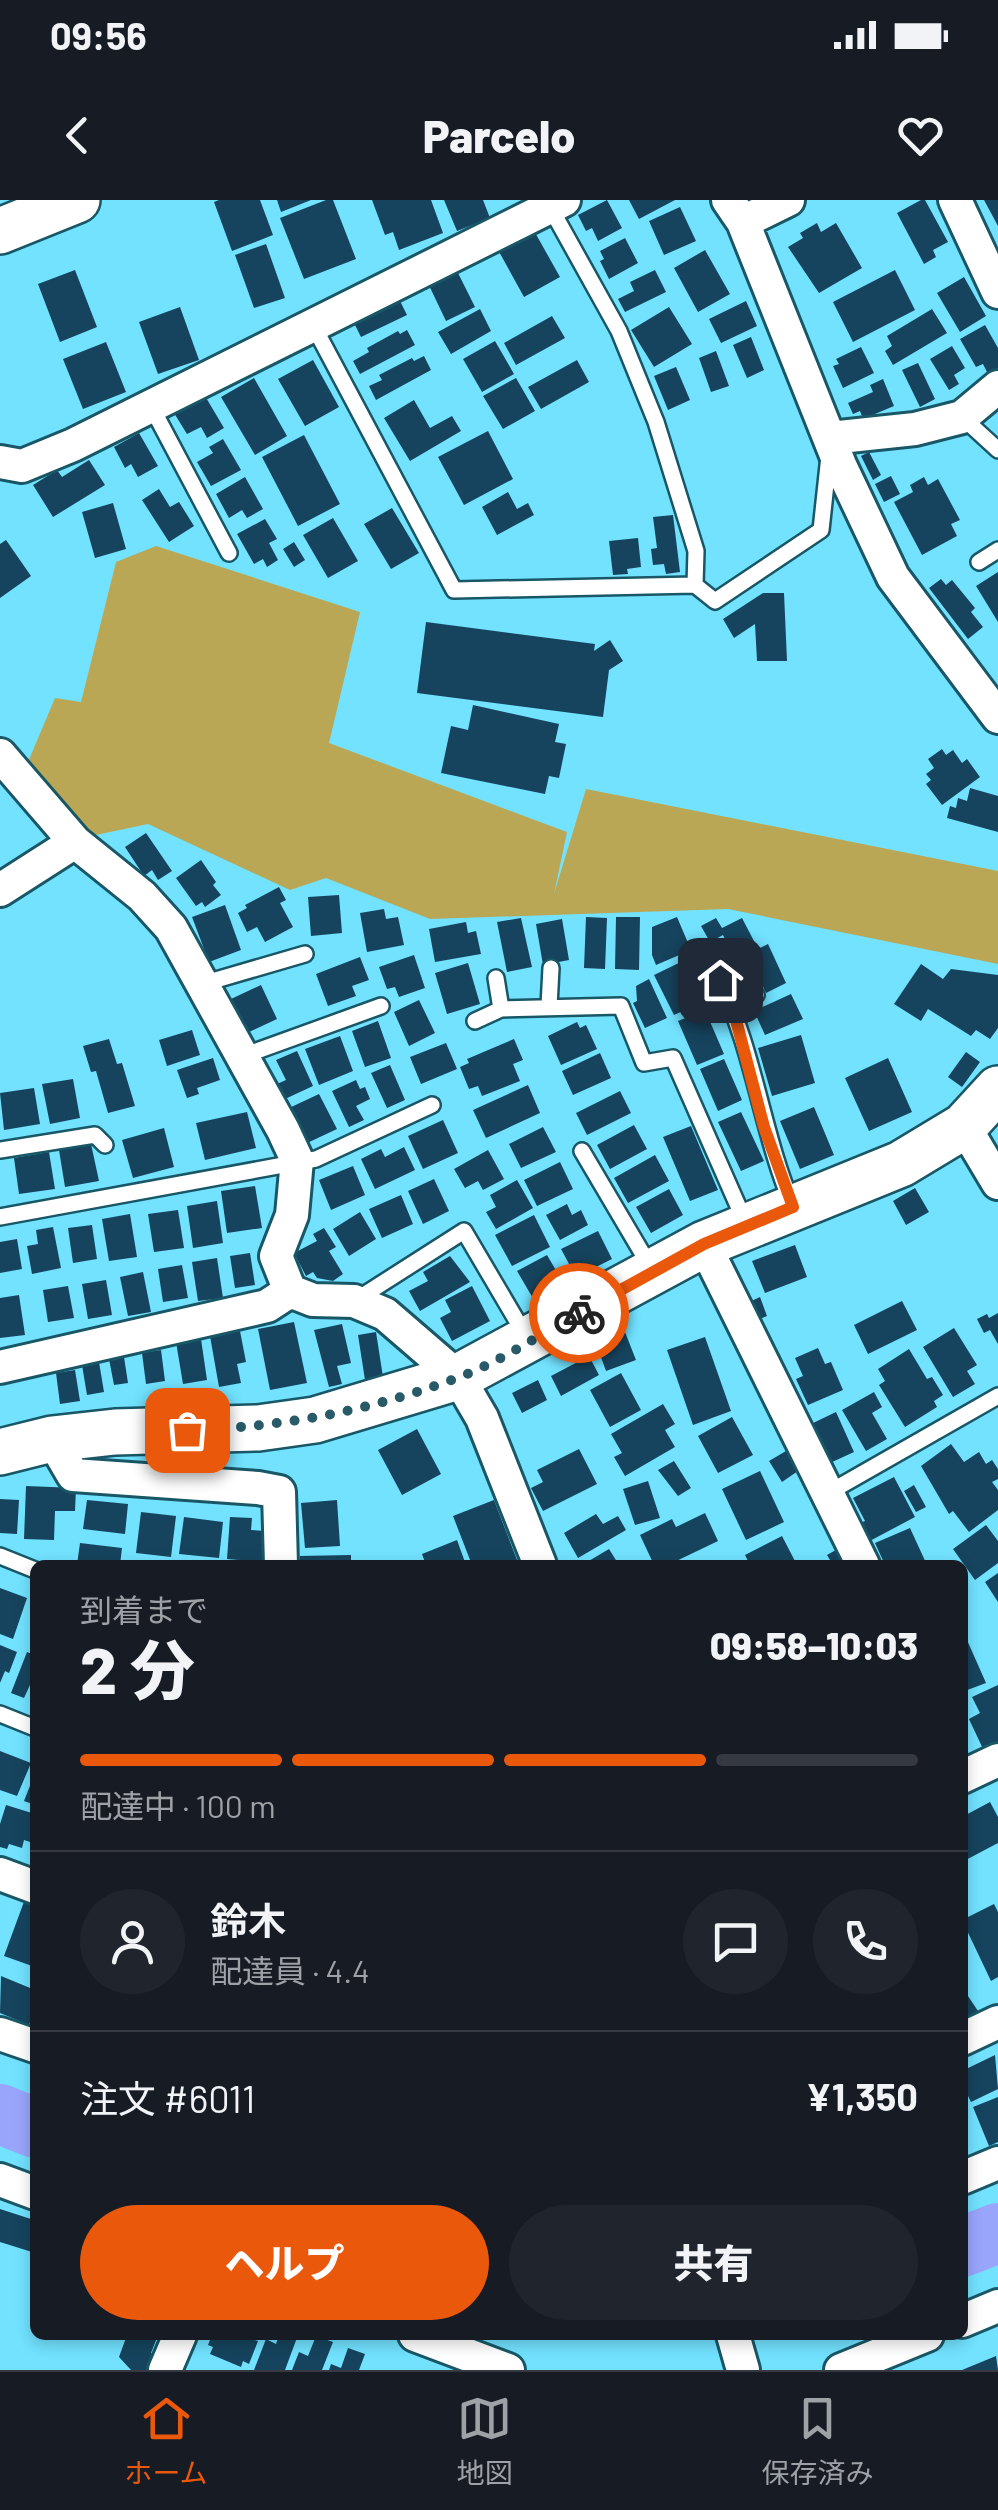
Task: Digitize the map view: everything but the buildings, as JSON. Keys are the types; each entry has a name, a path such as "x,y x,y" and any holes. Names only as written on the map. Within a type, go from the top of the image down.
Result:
{"street":[{"path":"0,230 77,200"},
{"path":"788,200 736,211 830,438 894,577 998,717"},
{"path":"955,200 998,292"},
{"path":"0,462 22,466 73,445 557,203"},
{"path":"830,438 915,429 962,417 998,386"},
{"path":"0,755 76,842 142,896 170,928 283,1130 296,1160 292,1214 276,1256 290,1291 312,1300 354,1301 385,1314 458,1378 482,1418 538,1560"},
{"path":"0,890 76,842"},
{"path":"0,1452 115,1432 258,1428 315,1420 458,1378 704,1244 901,1164 964,1126 998,1089"},
{"path":"964,1126 998,1183"},
{"path":"704,1244 860,1560"},
{"path":"0,1368 267,1306 290,1291"},
{"path":"52,1440 73,1476 280,1492 281,1560"},
{"path":"968,1771 998,1760"},
{"path":"0,1874 30,1885"},
{"path":"968,2036 998,2022"},
{"path":"0,2034 30,2044"},
{"path":"968,2176 998,2164"},
{"path":"0,2180 30,2192"},
{"path":"968,2318 998,2306"},
{"path":"165,2370 178,2340"},
{"path":"428,2340 508,2370"},
{"path":"735,2340 743,2370"},
{"path":"840,2370 915,2340"}],"lane":[{"path":"557,203 656,422 696,552 694,585"},
{"path":"312,324 454,590 694,585 715,601 822,530 830,438"},
{"path":"151,406 229,553"},
{"path":"962,417 998,450"},
{"path":"979,562 998,550"},
{"path":"202,984 304,954"},
{"path":"549,1006 552,968"},
{"path":"496,978 501,1008"},
{"path":"720,980 732,1005 764,1127 793,1207"},
{"path":"732,1005 756,995"},
{"path":"240,1057 381,1006"},
{"path":"475,1021 501,1008 621,1006 644,1063 674,1058 747,1226"},
{"path":"0,1217 316,1159 432,1105"},
{"path":"0,1150 95,1135 105,1146"},
{"path":"582,1151 653,1271"},
{"path":"354,1301 464,1231 529,1341"},
{"path":"827,1493 998,1396"},
{"path":"0,1556 30,1568"},
{"path":"0,1714 30,1726"}],"shaded area":[{"path":"156,546 360,612 329,743 567,832 554,894 586,789 998,871 998,964 728,909 430,919 326,878 290,890 148,824 91,836 28,762 55,698 81,702 116,562"}],"waterway":[{"path":"0,2114 30,2126"},
{"path":"968,2245 998,2233"}],"way so far":[{"path":"187,1430 258,1428 315,1420 386,1401 458,1378 579,1313"}],"route":[{"path":"579,1313 704,1244 793,1207 764,1127 732,1005 720,980"}]}
